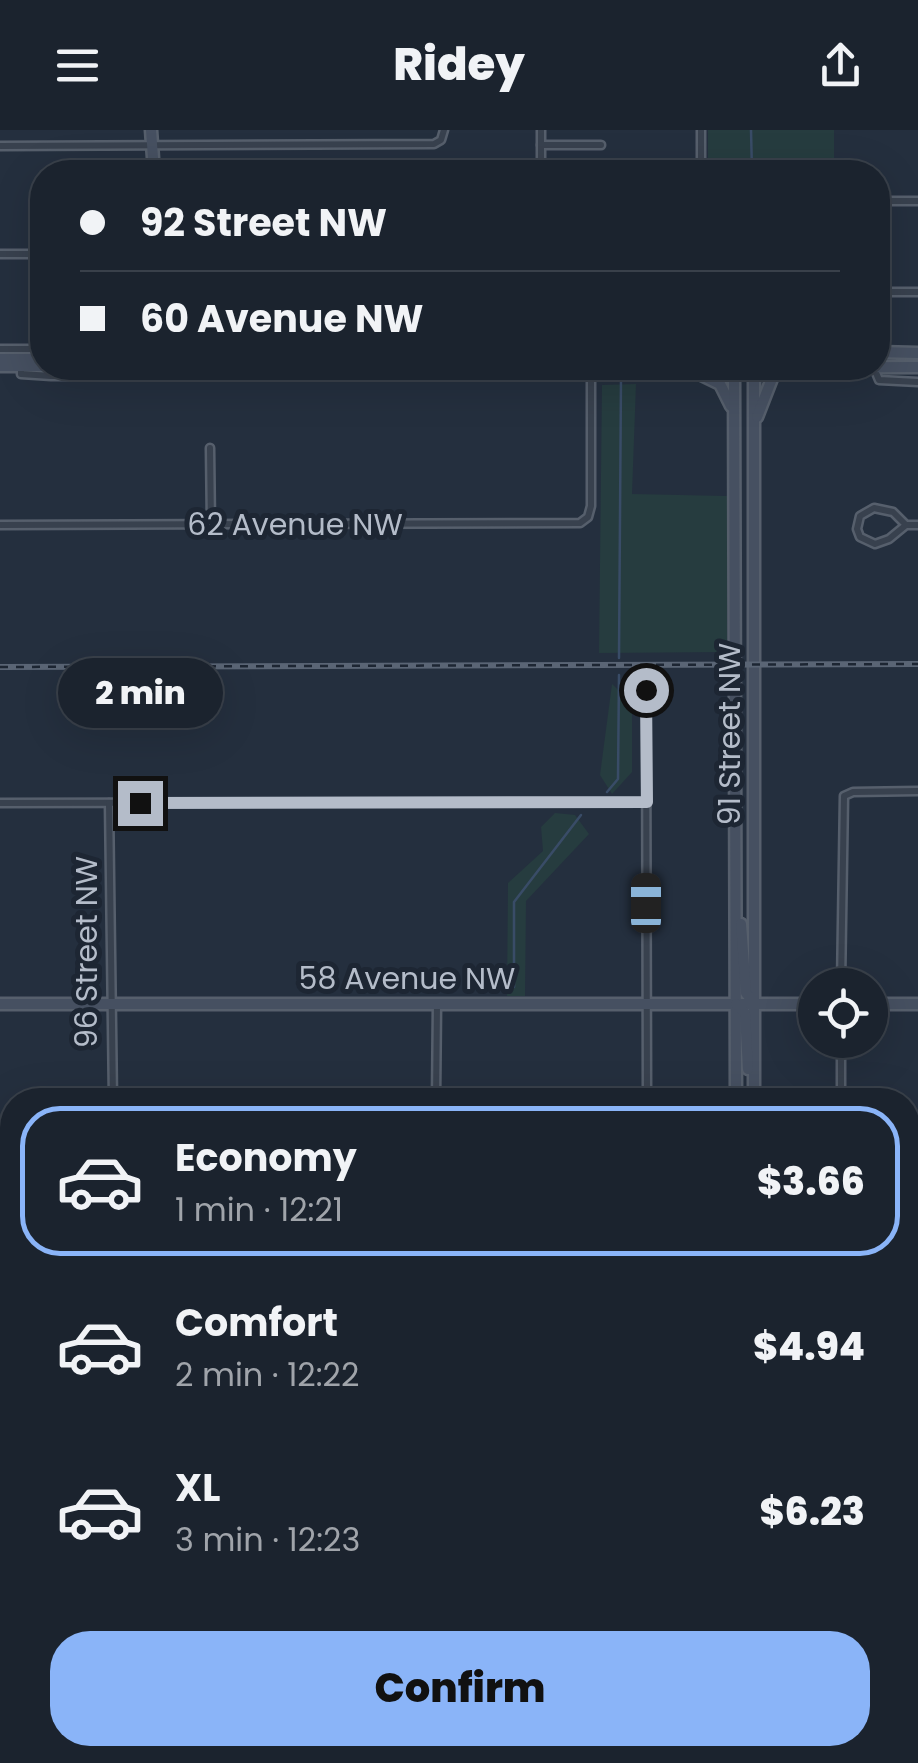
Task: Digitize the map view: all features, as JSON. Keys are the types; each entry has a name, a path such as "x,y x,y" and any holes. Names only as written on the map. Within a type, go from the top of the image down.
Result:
{"main road":[{"path":"151,130 151,160"},
{"path":"890,352 918,352"},
{"path":"0,362 30,362"},
{"path":"0,362 30,364"},
{"path":"890,368 918,367"},
{"path":"712,380 720,384 734,416"},
{"name":"91 Street NW","path":"734,380 736,1088"},
{"name":"91 Street NW","path":"752,1088 754,380"},
{"path":"754,428 772,380"},
{"path":"736,886 746,993 755,1004"},
{"name":"58 Avenue NW","path":"0,1004 798,1004"},
{"path":"736,1004 744,1013 751,1088"},
{"path":"888,1004 918,1004"}],"street":[{"path":"0,146 434,144 442,140 444,130"},
{"path":"541,130 541,160"},
{"path":"701,130 701,160"},
{"path":"541,144 601,145"},
{"path":"890,202 918,201"},
{"path":"0,254 30,254"},
{"path":"890,292 918,292"},
{"path":"0,349 30,349"},
{"path":"21,366 21,374 30,374"},
{"name":"62 Avenue NW","path":"0,525 573,525 588,517 592,506 592,380"},
{"path":"879,380 918,382"},
{"path":"210,448 210,525"},
{"path":"906,525 889,539 875,544 860,538 857,529 860,516 874,508 893,512 906,525 918,526"},
{"path":"646,690 646,1088"},
{"path":"840,968 844,796 846,792 918,791"},
{"path":"0,803 647,802"},
{"name":"96 Street NW","path":"110,803 113,1088"},
{"path":"436,1088 437,1004"},
{"path":"840,1058 841,1088"}],"green space":[{"path":"708,130 834,130 834,160 708,160"},
{"path":"636,384 632,494 727,496 727,652 599,653 602,385"},
{"path":"612,684 632,703 632,772 612,794 600,775"},
{"path":"555,813 575,815 589,834 526,901 525,996 507,996 508,883 543,851 541,827"}],"waterway":[{"path":"751,130 752,160"},
{"path":"619,658 621,380"},
{"path":"607,792 618,779 619,675"},
{"path":"514,987 514,902 581,815"}],"railway":[{"path":"0,667 918,664"}],"route":[{"path":"140,803 647,802 646,690"}]}
